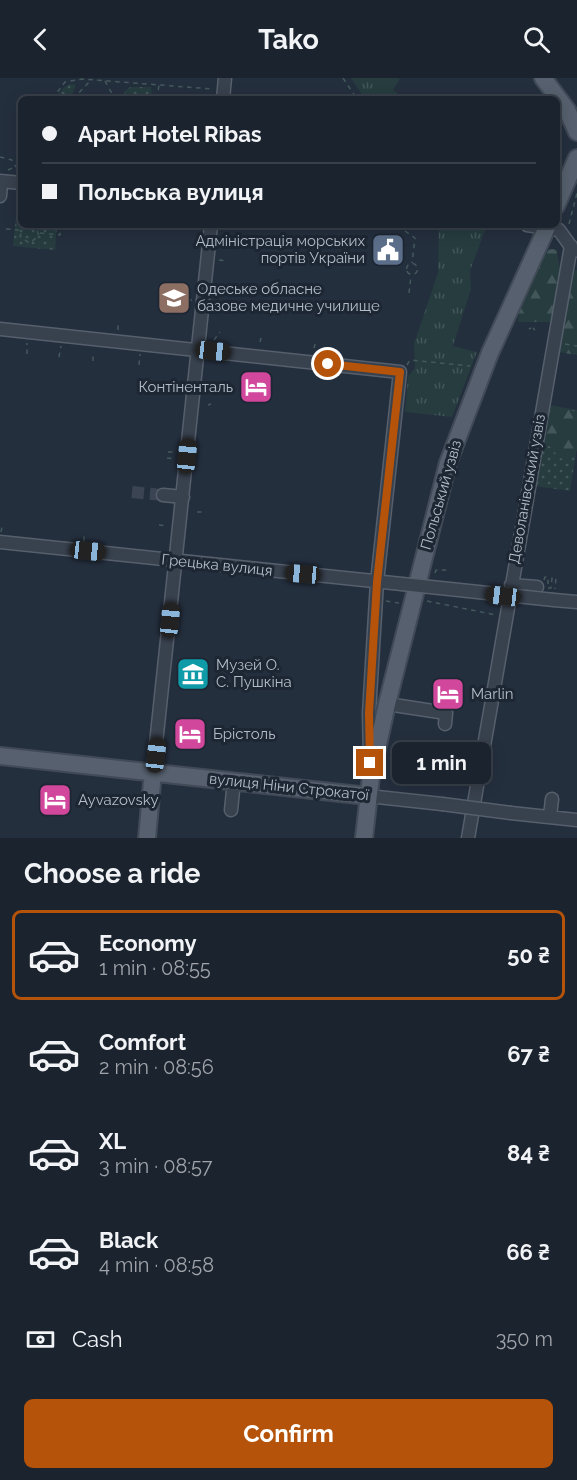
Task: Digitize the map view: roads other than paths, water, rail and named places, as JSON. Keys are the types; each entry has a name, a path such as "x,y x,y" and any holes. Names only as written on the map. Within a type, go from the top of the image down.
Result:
{"main road":[{"path":"543,78 556,96"},
{"path":"560,101 577,132"},
{"path":"560,197 577,158"},
{"name":"Польський узвіз","path":"364,838 371,776 387,704 448,463 485,367 547,228"},
{"name":"вулиця Ніни Строкатої","path":"0,756 368,796"},
{"path":"147,838 153,772"}],"street":[{"path":"0,196 1,178 18,182"},
{"path":"153,772 211,228"},
{"path":"554,228 562,231 574,252"},
{"name":"Деволанівський узвіз","path":"468,838 505,616 574,252"},
{"path":"0,329 400,372 377,582 369,713 371,776"},
{"path":"163,495 183,497"},
{"name":"Грецька вулиця","path":"1,538 176,560 577,602"},
{"path":"511,585 537,587"},
{"path":"387,704 446,713 445,724"},
{"path":"231,810 234,781"},
{"name":"вулиця Ніни Строкатої","path":"368,796 577,820"},
{"path":"550,816 552,799"}],"tunnel":[{"path":"132,492 163,495"}],"place":[{"name":"Адміністрація морських портів України","path":"388,250"},
{"name":"Одеське обласне базове медичне училище","path":"174,298"},
{"name":"Контіненталь","path":"256,387"},
{"name":"Музей О. С. Пушкіна","path":"193,674"},
{"name":"Marlin","path":"448,694"},
{"name":"Брістоль","path":"190,734"},
{"name":"Ayvazovsky","path":"55,800"}]}
